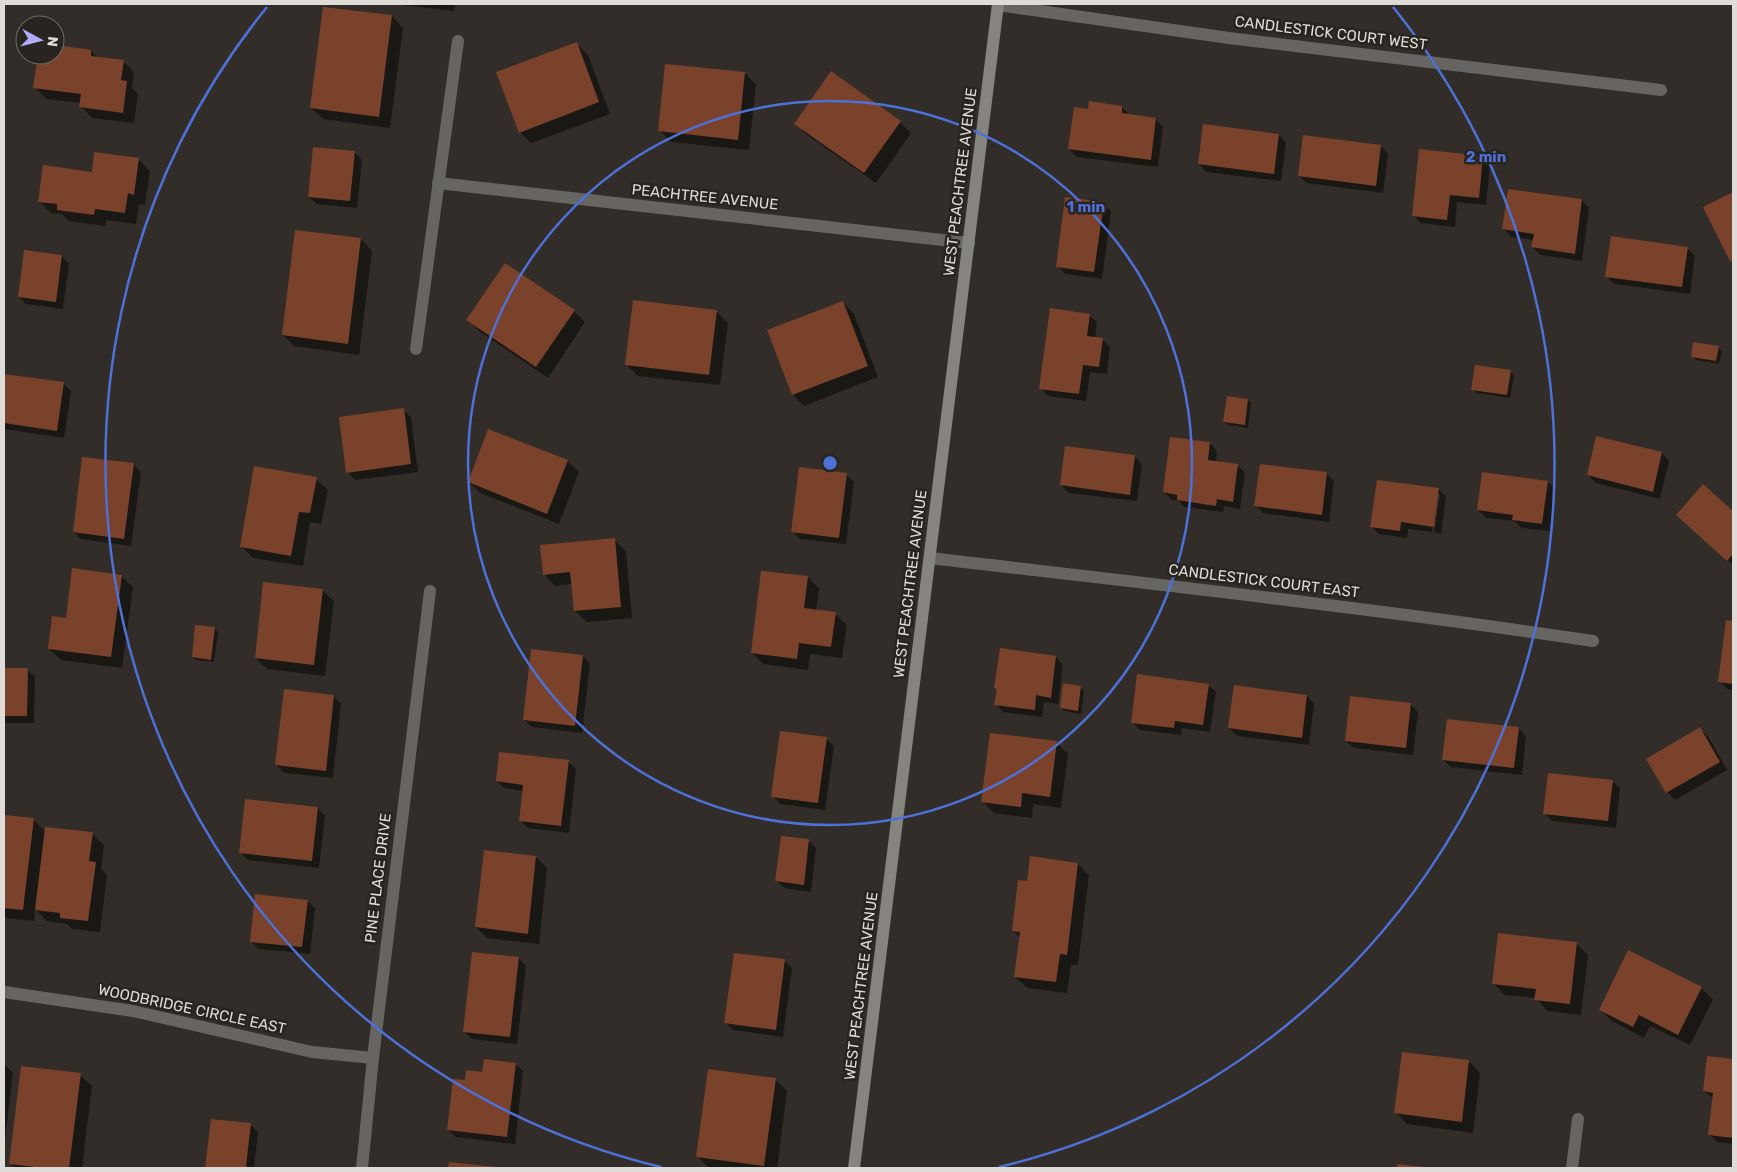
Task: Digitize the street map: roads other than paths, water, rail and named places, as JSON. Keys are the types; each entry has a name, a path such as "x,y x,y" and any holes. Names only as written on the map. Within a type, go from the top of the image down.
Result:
{"street":[{"name":"CANDLESTICK COURT WEST","path":"998,4 1229,38 1661,90"},
{"name":"WEST PEACHTREE AVENUE","path":"854,1168 998,4"},
{"path":"416,350 458,41"},
{"name":"PEACHTREE AVENUE","path":"438,183 969,243"},
{"name":"CANDLESTICK COURT EAST","path":"930,558 1328,605 1593,641"},
{"name":"PINE PLACE DRIVE","path":"362,1168 373,1058 430,591"},
{"name":"WOODBRIDGE CIRCLE EAST","path":"4,992 132,1011 312,1052 373,1058"},
{"path":"1572,1168 1578,1119"}]}
